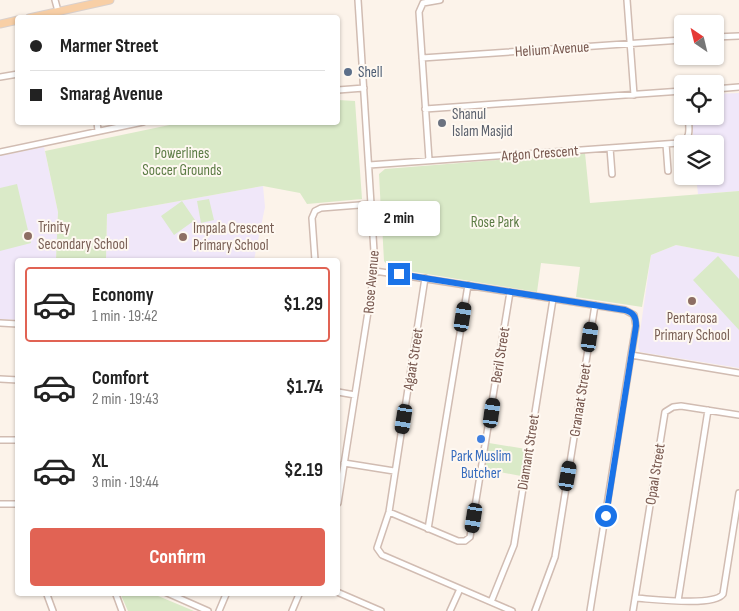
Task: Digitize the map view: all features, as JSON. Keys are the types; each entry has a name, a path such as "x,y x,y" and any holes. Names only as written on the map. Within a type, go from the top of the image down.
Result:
{"main road":[{"path":"41,15 110,0"},
{"path":"0,24 15,21"}],"street":[{"path":"55,0 58,11"},
{"name":"Rose Avenue","path":"340,490 375,271 358,0"},
{"path":"416,0 419,8 429,160"},
{"path":"419,8 426,1 440,0"},
{"path":"628,0 634,95"},
{"path":"724,37 739,36"},
{"name":"Helium Avenue","path":"422,58 674,41"},
{"path":"0,77 15,74"},
{"path":"724,88 739,87"},
{"path":"340,90 364,88"},
{"path":"425,109 674,92"},
{"path":"97,125 98,132"},
{"path":"0,152 130,125"},
{"name":"Argon Crescent","path":"369,165 682,142 689,135 688,125"},
{"path":"666,144 668,171"},
{"path":"610,148 612,174"},
{"path":"315,258 312,218 315,211 321,208 372,204"},
{"path":"375,271 595,305 633,313 636,320 631,355 590,611"},
{"name":"Agaat Street","path":"425,278 389,512 377,546 382,555 460,589"},
{"path":"428,529 468,285"},
{"name":"Beril Street","path":"389,512 460,542 467,540 472,534 510,292"},
{"name":"Diamant Street","path":"491,602 514,546 553,299"},
{"name":"Granaat Street","path":"535,611 555,557 595,305"},
{"path":"0,323 15,324"},
{"path":"631,355 739,372"},
{"path":"0,379 15,380"},
{"path":"340,392 355,395"},
{"name":"Opaal Street","path":"633,611 665,413 670,408 676,406 739,415"},
{"path":"678,601 708,410"},
{"path":"0,440 15,440"},
{"path":"344,463 394,471"},
{"path":"635,598 678,601 714,600 722,596 739,493"},
{"path":"0,504 15,504"},
{"path":"450,611 460,589 512,611"},
{"path":"340,593 381,611"},
{"path":"47,596 53,611"},
{"path":"116,596 122,611"},
{"path":"174,596 208,611"},
{"path":"219,611 225,596"},
{"path":"292,611 298,596"},
{"path":"360,611 363,603"}],"shaded area":[{"path":"739,93 739,191 698,194 697,185 724,185 724,135 693,135 692,125 724,125 724,94"},
{"name":"Trinity Secondary School","path":"44,147 58,212 56,258 15,258 15,320 0,319 0,156"},
{"name":"Impala Crescent Primary School","path":"263,186 265,207 254,258 106,258 107,214"},
{"name":"Pentarosa Primary School","path":"676,245 739,257 739,368 640,352 638,346 651,255"}],"green space":[{"name":"Powerlines Soccer Grounds","path":"340,100 355,101 362,199 307,204 300,193 263,186 107,214 106,258 56,258 58,212 45,151 169,125 340,125"},
{"name":"Rose Park","path":"585,153 590,203 739,191 739,257 676,245 651,255 642,307 576,297 580,267 541,263 537,292 390,268 384,261 382,224 384,224 383,212 381,212 379,174 385,169"},
{"path":"17,184 31,243 0,251 0,188"},
{"path":"209,199 214,220 201,223 197,201"},
{"path":"182,201 195,220 174,235 161,216"},
{"path":"718,256 739,279 739,330 693,280"},
{"path":"489,443 526,449 521,476 484,469"},
{"path":"121,596 158,596 194,611 128,611"}],"place":[{"name":"Shell","path":"348,72"},
{"name":"Shanul Islam Masjid","path":"442,123"},
{"name":"Trinity Secondary School","path":"28,236"},
{"name":"Impala Crescent Primary School","path":"183,237"},
{"name":"Pentarosa Primary School","path":"692,301"},
{"name":"Park Muslim Butcher","path":"481,439"}],"route":[{"path":"399,274 625,310 633,313 636,317 636,326 606,516"}]}
